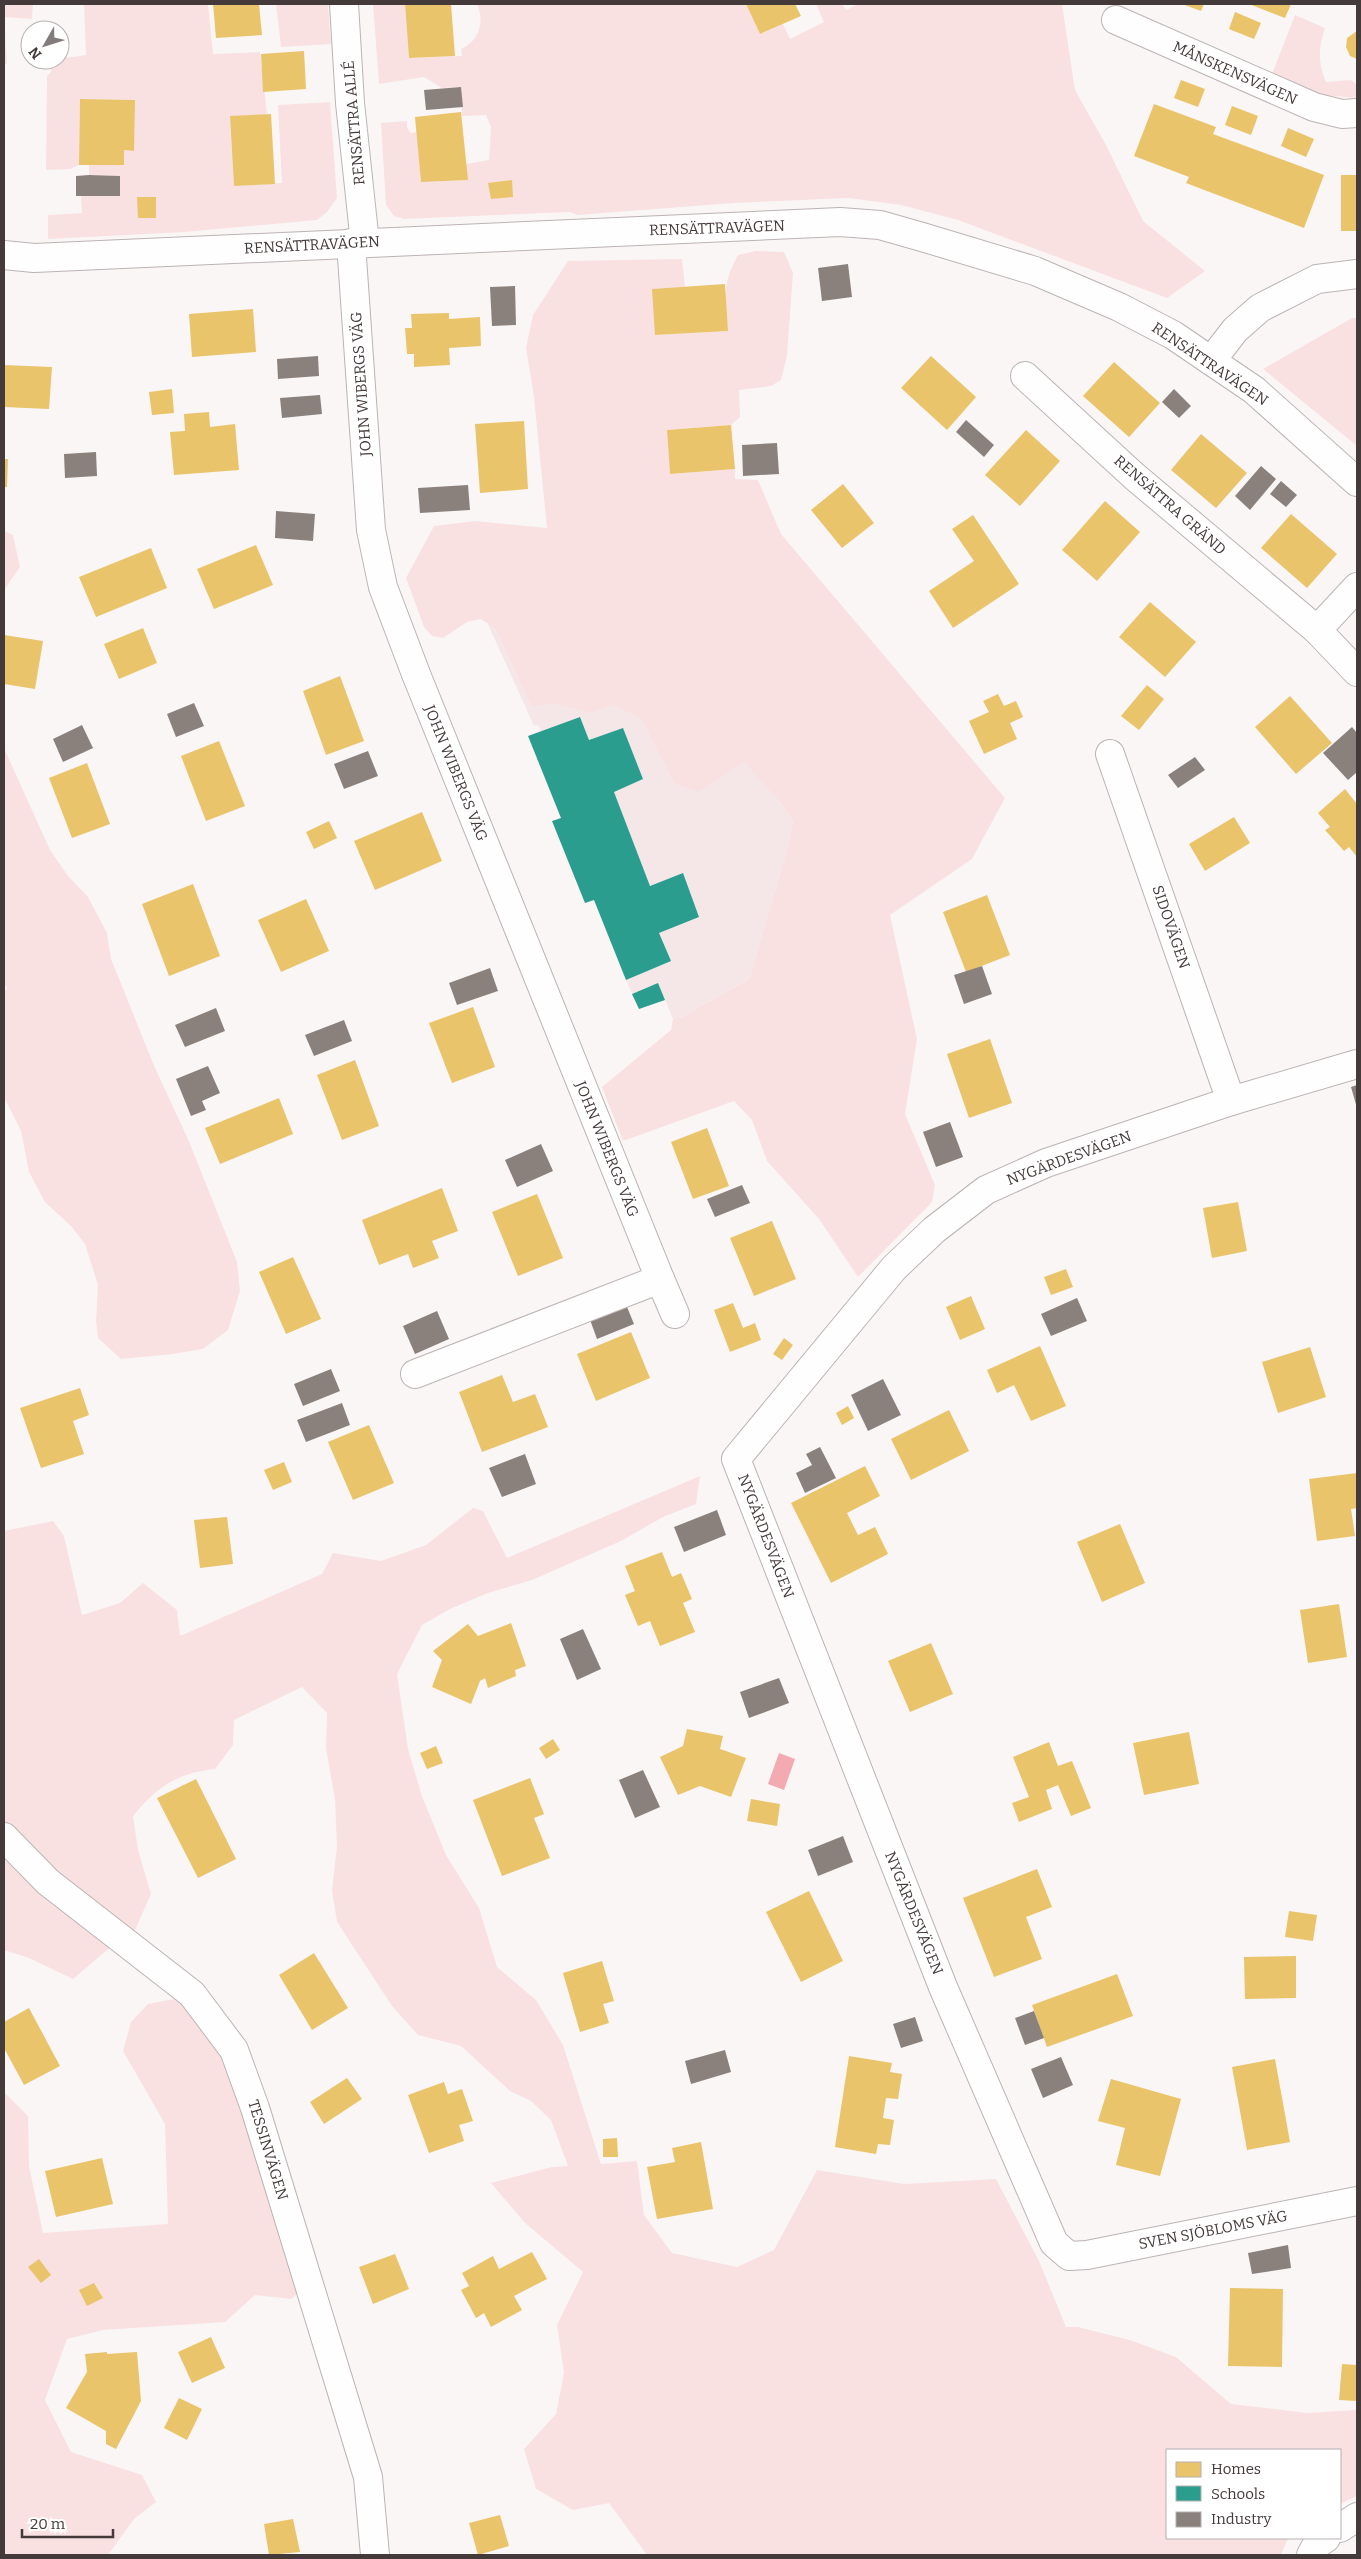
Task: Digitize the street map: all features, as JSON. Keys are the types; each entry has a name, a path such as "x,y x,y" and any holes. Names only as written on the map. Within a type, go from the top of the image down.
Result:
{"street":[{"name":"RENSÄTTRA ALLÉ","path":"344,4 358,243"},
{"name":"MÅNSKENSVÄGEN","path":"1116,20 1314,107 1342,114 1357,113"},
{"name":"RENSÄTTRAVÄGEN","path":"4,255 34,258 840,222 880,225 1043,275 1119,307 1173,335 1254,390 1357,482"},
{"name":"JOHN WIBERGS VÄG","path":"358,243 371,530 383,586 416,674 674,1314"},
{"path":"1211,361 1235,330 1260,308 1317,279 1357,274"},
{"name":"RENSÄTTRA GRÄND","path":"1025,376 1134,476 1317,630 1357,672"},
{"path":"1317,630 1357,587"},
{"name":"SIDOVÄGEN","path":"1110,754 1231,1101"},
{"name":"NYGÄRDESVÄGEN","path":"1069,2256 1054,2243 947,1996 736,1459 894,1268 934,1230 986,1190 1046,1163 1231,1101 1357,1064"},
{"path":"415,1374 660,1279"},
{"name":"TESSINVÄGEN","path":"4,1838 48,1882 192,1994 234,2050 255,2108 368,2477 375,2555"},
{"name":"SVEN SJÖBLOMS VÄG","path":"1069,2256 1087,2255 1357,2201"},
{"path":"1341,2527 1357,2517"},
{"path":"1311,2555 1317,2544 1324,2539"}],"shaded area":[{"path":"4,4 33,4 32,19 4,17"},
{"path":"84,4 208,4 213,54 260,52 267,114 230,117 234,186 282,183 278,105 330,102 337,198 327,212 317,220 184,232 48,239 48,215 82,213 81,196 120,196 120,176 89,175 89,165 124,165 124,150 133,151 135,100 80,99 79,165 70,169 46,170 47,76 51,70 70,70 70,57 86,55"},
{"path":"276,4 328,4 331,44 281,47"},
{"path":"373,4 405,4 409,58 462,56 461,49 472,41 479,30 480,18 477,4 746,4 760,34 783,24 790,39 824,22 816,4 842,4 846,10 858,4 1062,4 1075,90 1106,145 1143,221 1205,271 1167,298 958,220 901,205 848,198 733,203 577,215 570,212 404,219 394,216 386,205 381,123 407,121 407,128 411,133 417,132 421,182 467,180 466,164 489,160 491,127 486,115 462,116 461,87 442,88 424,77 379,84"},
{"path":"1295,15 1325,28 1320,55 1321,69 1326,82 1351,80 1357,85 1357,98 1321,95 1272,74"},
{"path":"4,17 7,64 4,63"},
{"path":"756,251 784,252 793,273 787,356 781,380 771,386 739,390 740,417 731,425 667,430 670,474 735,469 735,479 758,480 781,534 1005,798 972,859 890,915 917,1039 905,1114 935,1185 932,1202 858,1277 819,1219 767,1161 752,1120 734,1101 623,1141 602,1087 671,1030 673,1019 682,1017 749,979 789,843 793,822 780,802 744,762 699,792 675,784 641,718 613,705 592,713 552,703 532,707 496,629 481,619 467,622 443,638 432,636 424,627 406,578 434,526 475,521 547,528 534,397 526,348 533,315 568,261 682,259 685,287 653,289 656,335 728,331 726,292 729,275 738,255"},
{"path":"1352,318 1357,318 1357,446 1263,369"},
{"path":"4,531 13,535 20,567 4,590"},
{"path":"486,620 721,739 758,776 780,802 793,822 789,843 749,979 682,1017 673,1019 658,983 632,994 626,980 670,961 659,933 699,917 683,874 650,886 614,792 643,779 623,729 589,740 580,717 541,731 538,725 534,726"},
{"path":"4,748 50,850 68,876 88,897 107,933 111,959 155,1068 188,1139 237,1262 240,1291 228,1330 203,1349 121,1359 98,1338 96,1321 98,1285 85,1244 71,1226 45,1202 29,1172 21,1131 4,1097 4,993 7,988 4,983"},
{"path":"700,1476 696,1504 663,1517 621,1541 532,1580 488,1593 450,1609 422,1625 397,1674 408,1749 422,1796 446,1855 479,1908 497,1967 536,2000 563,2045 601,2164 637,2161 644,2215 672,2253 737,2267 774,2250 817,2170 904,2184 996,2179 1039,2261 1066,2327 1078,2327 1130,2340 1176,2357 1231,2404 1307,2413 1357,2410 1357,2496 1341,2504 1341,2449 1166,2449 1166,2539 1288,2539 1281,2555 647,2555 609,2503 573,2510 536,2489 524,2449 556,2414 564,2373 557,2325 583,2272 524,2222 491,2183 552,2167 568,2166 551,2120 531,2101 510,2091 461,2046 418,2035 392,2006 337,1922 332,1891 337,1846 335,1800 326,1748 327,1713 302,1687 234,1720 233,1745 215,1769 190,1774 169,1783 159,1789 133,1816 138,1850 151,1894 132,1937 50,1874 4,1824 4,1531 53,1521 64,1536 82,1615 120,1603 143,1583 177,1610 180,1636 322,1574 333,1553 381,1561 426,1545 473,1508 483,1511 507,1558"},
{"path":"779,1753 795,1759 784,1790 768,1784"},
{"path":"4,1847 113,1945 73,1979 29,1958 4,1950"},
{"path":"179,1998 229,2058 299,2292 291,2299 255,2295 225,2322 103,2330 67,2339 45,2400 71,2452 142,2475 156,2502 134,2519 108,2555 4,2555 4,2095 6,2094 28,2116 29,2166 43,2233 168,2224 165,2124 123,2051 131,2022 148,2004"}],"building: Homes":[{"path":"213,4 259,4 262,35 216,38"},
{"path":"405,4 451,4 455,56 409,58"},
{"path":"746,4 795,4 801,16 760,34"},
{"path":"1182,4 1204,4 1201,11"},
{"path":"1249,4 1291,4 1285,18"},
{"path":"1235,12 1261,23 1254,39 1229,29"},
{"path":"1357,31 1357,59 1350,56 1346,47 1347,38"},
{"path":"304,51 306,89 263,92 261,54"},
{"path":"1181,80 1205,89 1198,107 1174,98"},
{"path":"80,99 135,100 134,151 124,150 124,165 79,165"},
{"path":"1154,104 1216,127 1213,134 1324,175 1304,228 1186,183 1189,177 1134,156"},
{"path":"1232,106 1258,116 1251,135 1225,125"},
{"path":"461,112 468,180 421,182 415,117"},
{"path":"271,114 275,184 234,186 230,116"},
{"path":"1288,128 1314,139 1306,157 1281,146"},
{"path":"1341,175 1357,175 1357,231 1341,231"},
{"path":"512,180 513,197 491,199 488,183"},
{"path":"137,197 156,197 156,218 138,218"},
{"path":"725,284 728,331 655,335 652,289"},
{"path":"253,309 256,352 192,357 189,314"},
{"path":"449,313 449,319 480,317 481,346 449,348 450,365 414,367 414,354 407,354 405,328 412,328 411,314"},
{"path":"931,356 976,397 947,430 901,388"},
{"path":"1114,362 1160,403 1129,437 1083,396"},
{"path":"4,365 52,367 49,409 4,407"},
{"path":"172,389 174,413 152,415 149,392"},
{"path":"209,412 210,427 235,424 239,470 174,475 170,432 185,431 184,414"},
{"path":"524,421 528,489 480,493 475,424"},
{"path":"731,425 735,469 670,474 667,430"},
{"path":"1026,430 1060,461 1020,506 985,475"},
{"path":"1201,434 1247,473 1216,508 1171,470"},
{"path":"4,459 8,459 7,487 4,487"},
{"path":"843,484 874,523 842,548 811,510"},
{"path":"1105,501 1140,532 1097,581 1062,550"},
{"path":"1291,514 1337,554 1307,588 1261,548"},
{"path":"973,515 1019,584 953,628 929,591 974,561 952,529"},
{"path":"256,545 273,585 214,609 197,569"},
{"path":"151,548 167,588 96,617 79,577"},
{"path":"1150,602 1196,642 1165,677 1119,637"},
{"path":"143,628 157,663 119,679 104,644"},
{"path":"4,635 43,641 35,689 4,684"},
{"path":"340,676 364,741 326,755 303,691"},
{"path":"1147,685 1164,699 1139,730 1121,716"},
{"path":"998,694 1004,706 1016,701 1023,717 1010,723 1017,739 984,754 969,721 989,712 983,701"},
{"path":"1290,696 1332,743 1296,774 1255,727"},
{"path":"219,741 245,806 206,821 181,756"},
{"path":"87,763 110,824 72,838 49,778"},
{"path":"1345,789 1357,804 1357,857 1349,847 1344,851 1325,830 1330,827 1318,813"},
{"path":"422,812 442,861 375,890 354,841"},
{"path":"1234,817 1250,843 1205,871 1189,844"},
{"path":"329,821 337,838 314,849 306,832"},
{"path":"193,884 220,956 169,976 142,904"},
{"path":"987,895 1010,955 966,972 943,912"},
{"path":"306,899 329,951 281,972 258,920"},
{"path":"473,1007 495,1067 452,1083 429,1023"},
{"path":"990,1039 1012,1103 969,1118 947,1054"},
{"path":"355,1060 379,1126 342,1140 317,1075"},
{"path":"279,1098 293,1134 220,1164 205,1128"},
{"path":"707,1128 729,1186 693,1199 671,1142"},
{"path":"442,1188 458,1231 432,1241 439,1258 413,1268 408,1254 379,1265 362,1220"},
{"path":"537,1194 563,1258 518,1276 492,1212"},
{"path":"1238,1202 1247,1251 1212,1258 1203,1208"},
{"path":"772,1221 796,1279 754,1296 730,1238"},
{"path":"293,1257 321,1319 286,1334 259,1272"},
{"path":"1066,1269 1073,1287 1051,1295 1044,1277"},
{"path":"971,1296 985,1329 960,1340 946,1307"},
{"path":"733,1303 743,1328 755,1323 761,1340 730,1352 714,1310"},
{"path":"631,1332 650,1378 596,1401 577,1354"},
{"path":"784,1338 793,1345 782,1360 773,1354"},
{"path":"1040,1346 1066,1406 1031,1421 1014,1385 997,1393 987,1370"},
{"path":"1310,1347 1326,1397 1278,1413 1262,1362"},
{"path":"502,1375 513,1402 535,1394 548,1427 482,1452 459,1392"},
{"path":"80,1388 89,1415 73,1421 84,1454 41,1468 20,1408"},
{"path":"848,1406 854,1418 842,1425 836,1413"},
{"path":"949,1410 969,1451 911,1480 891,1439"},
{"path":"369,1425 394,1483 353,1500 328,1442"},
{"path":"284,1462 292,1482 273,1490 264,1470"},
{"path":"865,1466 880,1496 847,1513 858,1535 875,1527 888,1554 831,1583 791,1503"},
{"path":"1357,1473 1357,1508 1351,1509 1355,1536 1317,1541 1309,1479"},
{"path":"227,1517 233,1564 200,1568 194,1520"},
{"path":"1120,1524 1145,1583 1102,1602 1077,1542"},
{"path":"662,1552 672,1577 681,1573 692,1599 683,1603 695,1632 660,1646 650,1621 638,1626 625,1595 635,1591 625,1566"},
{"path":"1339,1604 1347,1657 1308,1663 1300,1610"},
{"path":"511,1623 526,1666 515,1670 516,1676 488,1688 485,1678 480,1681 471,1704 432,1687 442,1660 433,1651 468,1624 478,1636"},
{"path":"931,1643 953,1694 910,1712 888,1661"},
{"path":"687,1729 723,1736 720,1749 746,1758 731,1797 700,1786 678,1795 660,1757 683,1746"},
{"path":"1189,1732 1199,1784 1144,1795 1133,1743"},
{"path":"553,1739 560,1750 546,1759 539,1748"},
{"path":"1049,1742 1058,1766 1072,1761 1091,1808 1071,1816 1058,1785 1046,1790 1052,1809 1019,1822 1012,1803 1029,1797 1013,1757"},
{"path":"436,1746 443,1763 427,1769 420,1753"},
{"path":"530,1778 544,1814 534,1818 550,1858 502,1876 473,1800"},
{"path":"196,1779 236,1859 198,1878 157,1798"},
{"path":"751,1799 780,1804 777,1826 747,1821"},
{"path":"1037,1869 1052,1907 1026,1917 1042,1959 994,1977 963,1898"},
{"path":"809,1891 843,1961 801,1982 766,1912"},
{"path":"1289,1911 1317,1915 1313,1941 1285,1937"},
{"path":"314,1953 348,2008 312,2030 279,1975"},
{"path":"1296,1956 1296,1998 1245,1999 1244,1957"},
{"path":"602,1961 614,2001 603,2004 609,2023 580,2032 563,1973"},
{"path":"1117,1974 1133,2016 1047,2047 1032,2005"},
{"path":"29,2008 60,2066 24,2085 4,2048 4,2022"},
{"path":"849,2056 892,2063 890,2072 902,2074 898,2099 886,2098 883,2118 894,2120 890,2145 878,2144 876,2154 835,2147"},
{"path":"1275,2059 1290,2142 1247,2150 1232,2067"},
{"path":"347,2078 362,2099 324,2124 310,2102"},
{"path":"1111,2079 1181,2099 1160,2176 1116,2165 1125,2128 1098,2121"},
{"path":"444,2082 448,2094 462,2089 473,2121 459,2125 464,2141 429,2153 408,2095"},
{"path":"617,2138 618,2157 603,2157 603,2139"},
{"path":"701,2142 713,2209 657,2219 647,2167 675,2162 672,2148"},
{"path":"102,2158 113,2204 56,2217 45,2171"},
{"path":"532,2252 547,2279 514,2296 522,2310 491,2327 484,2313 476,2318 461,2290 469,2286 462,2273 493,2256 499,2269"},
{"path":"395,2254 409,2289 373,2304 359,2267"},
{"path":"39,2259 51,2275 41,2283 28,2267"},
{"path":"94,2283 103,2298 87,2306 79,2290"},
{"path":"1230,2288 1283,2289 1282,2367 1228,2366"},
{"path":"211,2337 225,2368 192,2383 178,2352"},
{"path":"107,2352 107,2354 137,2352 141,2401 116,2449 106,2444 106,2431 66,2408 87,2372 85,2354"},
{"path":"1342,2364 1357,2365 1357,2401 1339,2400"},
{"path":"179,2398 202,2409 187,2440 164,2428"},
{"path":"500,2515 509,2546 478,2555 469,2523"},
{"path":"293,2519 300,2552 269,2555 264,2524"}],"building: Schools":[{"path":"580,717 589,740 623,728 643,779 614,792 650,886 683,873 699,917 659,933 671,961 626,980 594,900 585,903 552,821 561,818 528,736"},
{"path":"658,983 665,1000 639,1009 632,994"}],"building: Industry":[{"path":"461,87 463,107 426,110 424,90"},
{"path":"76,176 120,176 120,196 76,196"},
{"path":"848,264 852,297 822,301 818,268"},
{"path":"515,286 516,325 492,326 490,287"},
{"path":"318,356 319,376 278,379 277,359"},
{"path":"1174,389 1191,406 1179,418 1162,402"},
{"path":"320,395 322,414 282,418 280,398"},
{"path":"966,420 994,445 984,457 956,432"},
{"path":"777,443 779,474 743,476 742,445"},
{"path":"96,452 97,476 65,478 64,454"},
{"path":"1261,466 1276,479 1250,510 1235,496"},
{"path":"1281,481 1297,495 1286,507 1270,494"},
{"path":"468,485 470,510 420,513 418,488"},
{"path":"276,511 315,514 313,541 275,538"},
{"path":"194,703 204,726 176,737 167,714"},
{"path":"82,725 93,748 63,762 53,739"},
{"path":"1352,727 1357,733 1357,772 1348,780 1323,753"},
{"path":"368,751 378,776 344,789 334,764"},
{"path":"1195,757 1205,770 1178,788 1168,775"},
{"path":"982,966 992,994 964,1004 954,975"},
{"path":"490,968 498,991 457,1005 449,983"},
{"path":"216,1008 225,1031 185,1047 175,1025"},
{"path":"344,1020 352,1041 314,1056 305,1035"},
{"path":"208,1066 220,1093 202,1101 206,1110 191,1116 176,1079"},
{"path":"1357,1085 1357,1108 1351,1087"},
{"path":"950,1122 963,1157 936,1167 923,1132"},
{"path":"541,1144 553,1171 517,1187 505,1160"},
{"path":"742,1185 750,1203 715,1217 707,1199"},
{"path":"1077,1298 1087,1321 1051,1336 1041,1314"},
{"path":"625,1302 634,1324 597,1339 589,1317"},
{"path":"437,1311 449,1339 415,1354 403,1326"},
{"path":"331,1369 340,1391 303,1406 294,1384"},
{"path":"883,1379 901,1415 868,1431 851,1395"},
{"path":"342,1403 350,1425 306,1442 297,1420"},
{"path":"820,1447 836,1478 805,1493 796,1473 812,1465 806,1454"},
{"path":"525,1454 536,1484 502,1497 489,1468"},
{"path":"717,1510 726,1535 684,1552 674,1527"},
{"path":"583,1629 601,1669 577,1680 560,1639"},
{"path":"779,1678 789,1703 749,1718 740,1692"},
{"path":"643,1770 660,1807 635,1818 619,1780"},
{"path":"843,1836 853,1862 818,1876 808,1850"},
{"path":"1034,2011 1044,2038 1025,2045 1015,2018"},
{"path":"915,2017 923,2041 901,2048 893,2024"},
{"path":"725,2050 731,2072 691,2084 685,2061"},
{"path":"1061,2057 1073,2085 1043,2098 1031,2069"},
{"path":"1288,2245 1291,2268 1252,2274 1248,2253"}]}
